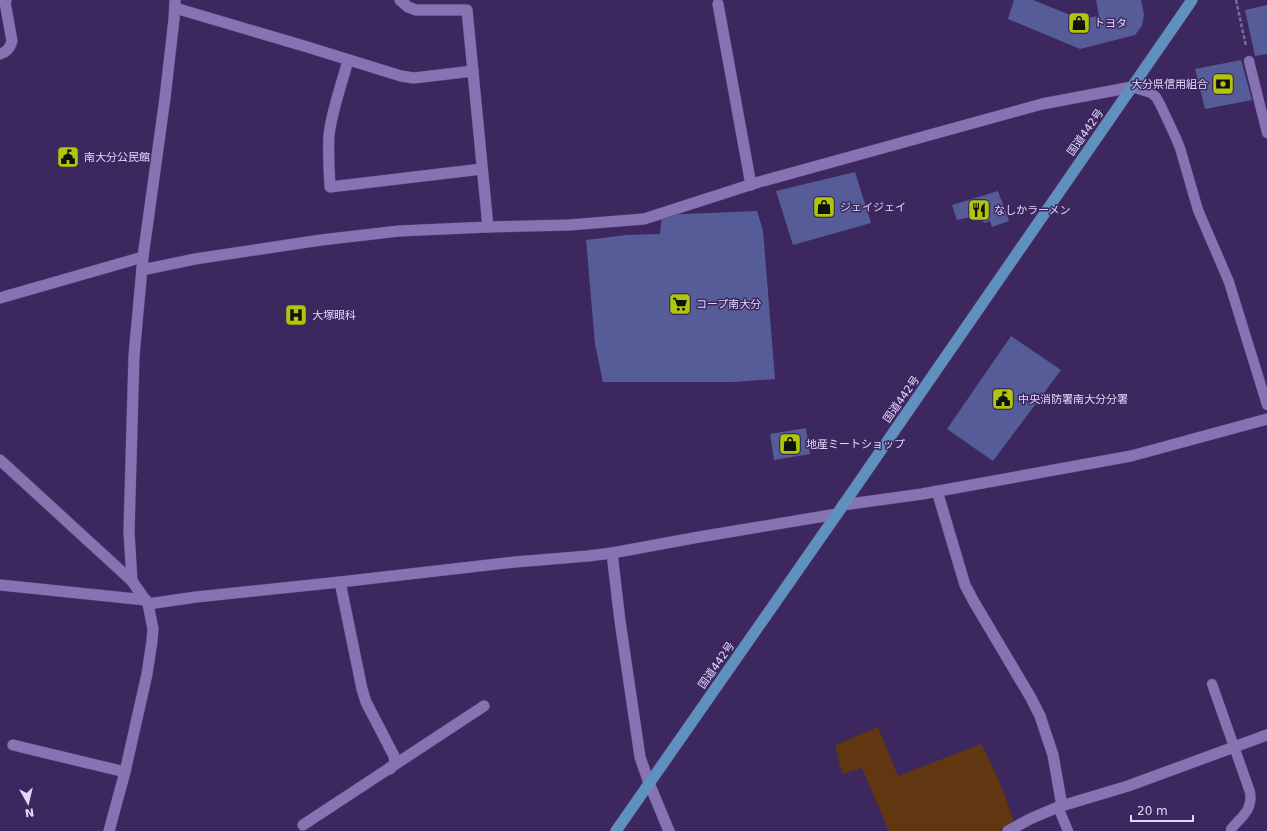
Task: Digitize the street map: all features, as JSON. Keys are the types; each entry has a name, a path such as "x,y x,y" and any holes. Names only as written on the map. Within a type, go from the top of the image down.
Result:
{"highway":[{"name":"国道442号","path":"616,831 1192,0"}],"street":[{"path":"0,54 6,51 12,41 5,2 6,0"},
{"path":"400,0 408,7 416,10 467,10 488,227"},
{"path":"132,581 129,532 134,363 143,257 175,4 401,76 414,78 473,71"},
{"path":"718,4 751,185"},
{"path":"348,60 332,116 328,149 330,187 482,169"},
{"path":"142,270 195,259 335,238 399,231 569,225 644,219 751,185 1042,104 1132,87"},
{"path":"0,298 143,257"},
{"path":"0,585 147,602 515,562 612,553 886,500 1131,456 1267,419"},
{"path":"0,460 132,581 147,602 153,629 151,655 125,772 109,831"},
{"path":"937,491 965,584 1040,716 1053,755 1060,806"},
{"path":"612,553 620,621 639,752 649,783 669,831"},
{"path":"340,582 366,702 394,756 395,763 390,768"},
{"path":"303,825 484,706"},
{"path":"1008,831 1030,819 1060,806 1128,786 1235,746 1267,736"},
{"path":"13,745 125,772"}],"lane":[{"path":"1249,62 1267,133"},
{"path":"1132,87 1151,93 1156,97 1177,142 1203,222 1229,282 1267,405"},
{"path":"1212,684 1235,746 1252,800 1250,807 1231,829"},
{"path":"1060,806 1068,831"}],"path":[{"path":"1236,0 1249,62"}],"shaded area":[{"path":"878,727 898,776 981,744 991,763 1014,822 999,831 889,831 862,768 842,774 835,745"}],"building":[{"name":"トヨタ","path":"1014,0 1033,0 1080,19 1099,16 1096,0 1141,0 1144,14 1142,26 1135,35 1080,49 1008,19"},
{"path":"1267,5 1267,54 1255,56 1245,10"},
{"name":"大分県信用組合","path":"1241,60 1252,100 1205,109 1195,69"},
{"name":"ジェイジェイ","path":"855,172 871,223 793,245 776,191"},
{"name":"なしかラーメン","path":"998,191 1009,221 992,227 990,221 984,223 980,215 957,220 952,205"},
{"name":"コープ南大分","path":"757,211 763,230 775,379 734,382 603,382 595,344 586,240 626,235 660,234 662,215"},
{"name":"中央消防署南大分分署","path":"1011,336 1061,370 993,461 947,429"},
{"name":"地産ミートショップ","path":"806,428 810,454 774,460 770,434"}],"place":[{"name":"トヨタ","path":"1079,23"},
{"name":"大分県信用組合","path":"1223,84"},
{"name":"南大分公民館","path":"68,157"},
{"name":"ジェイジェイ","path":"824,207"},
{"name":"なしかラーメン","path":"979,210"},
{"name":"コープ南大分","path":"680,304"},
{"name":"大塚眼科","path":"296,315"},
{"name":"中央消防署南大分分署","path":"1003,399"},
{"name":"地産ミートショップ","path":"790,444"}]}
